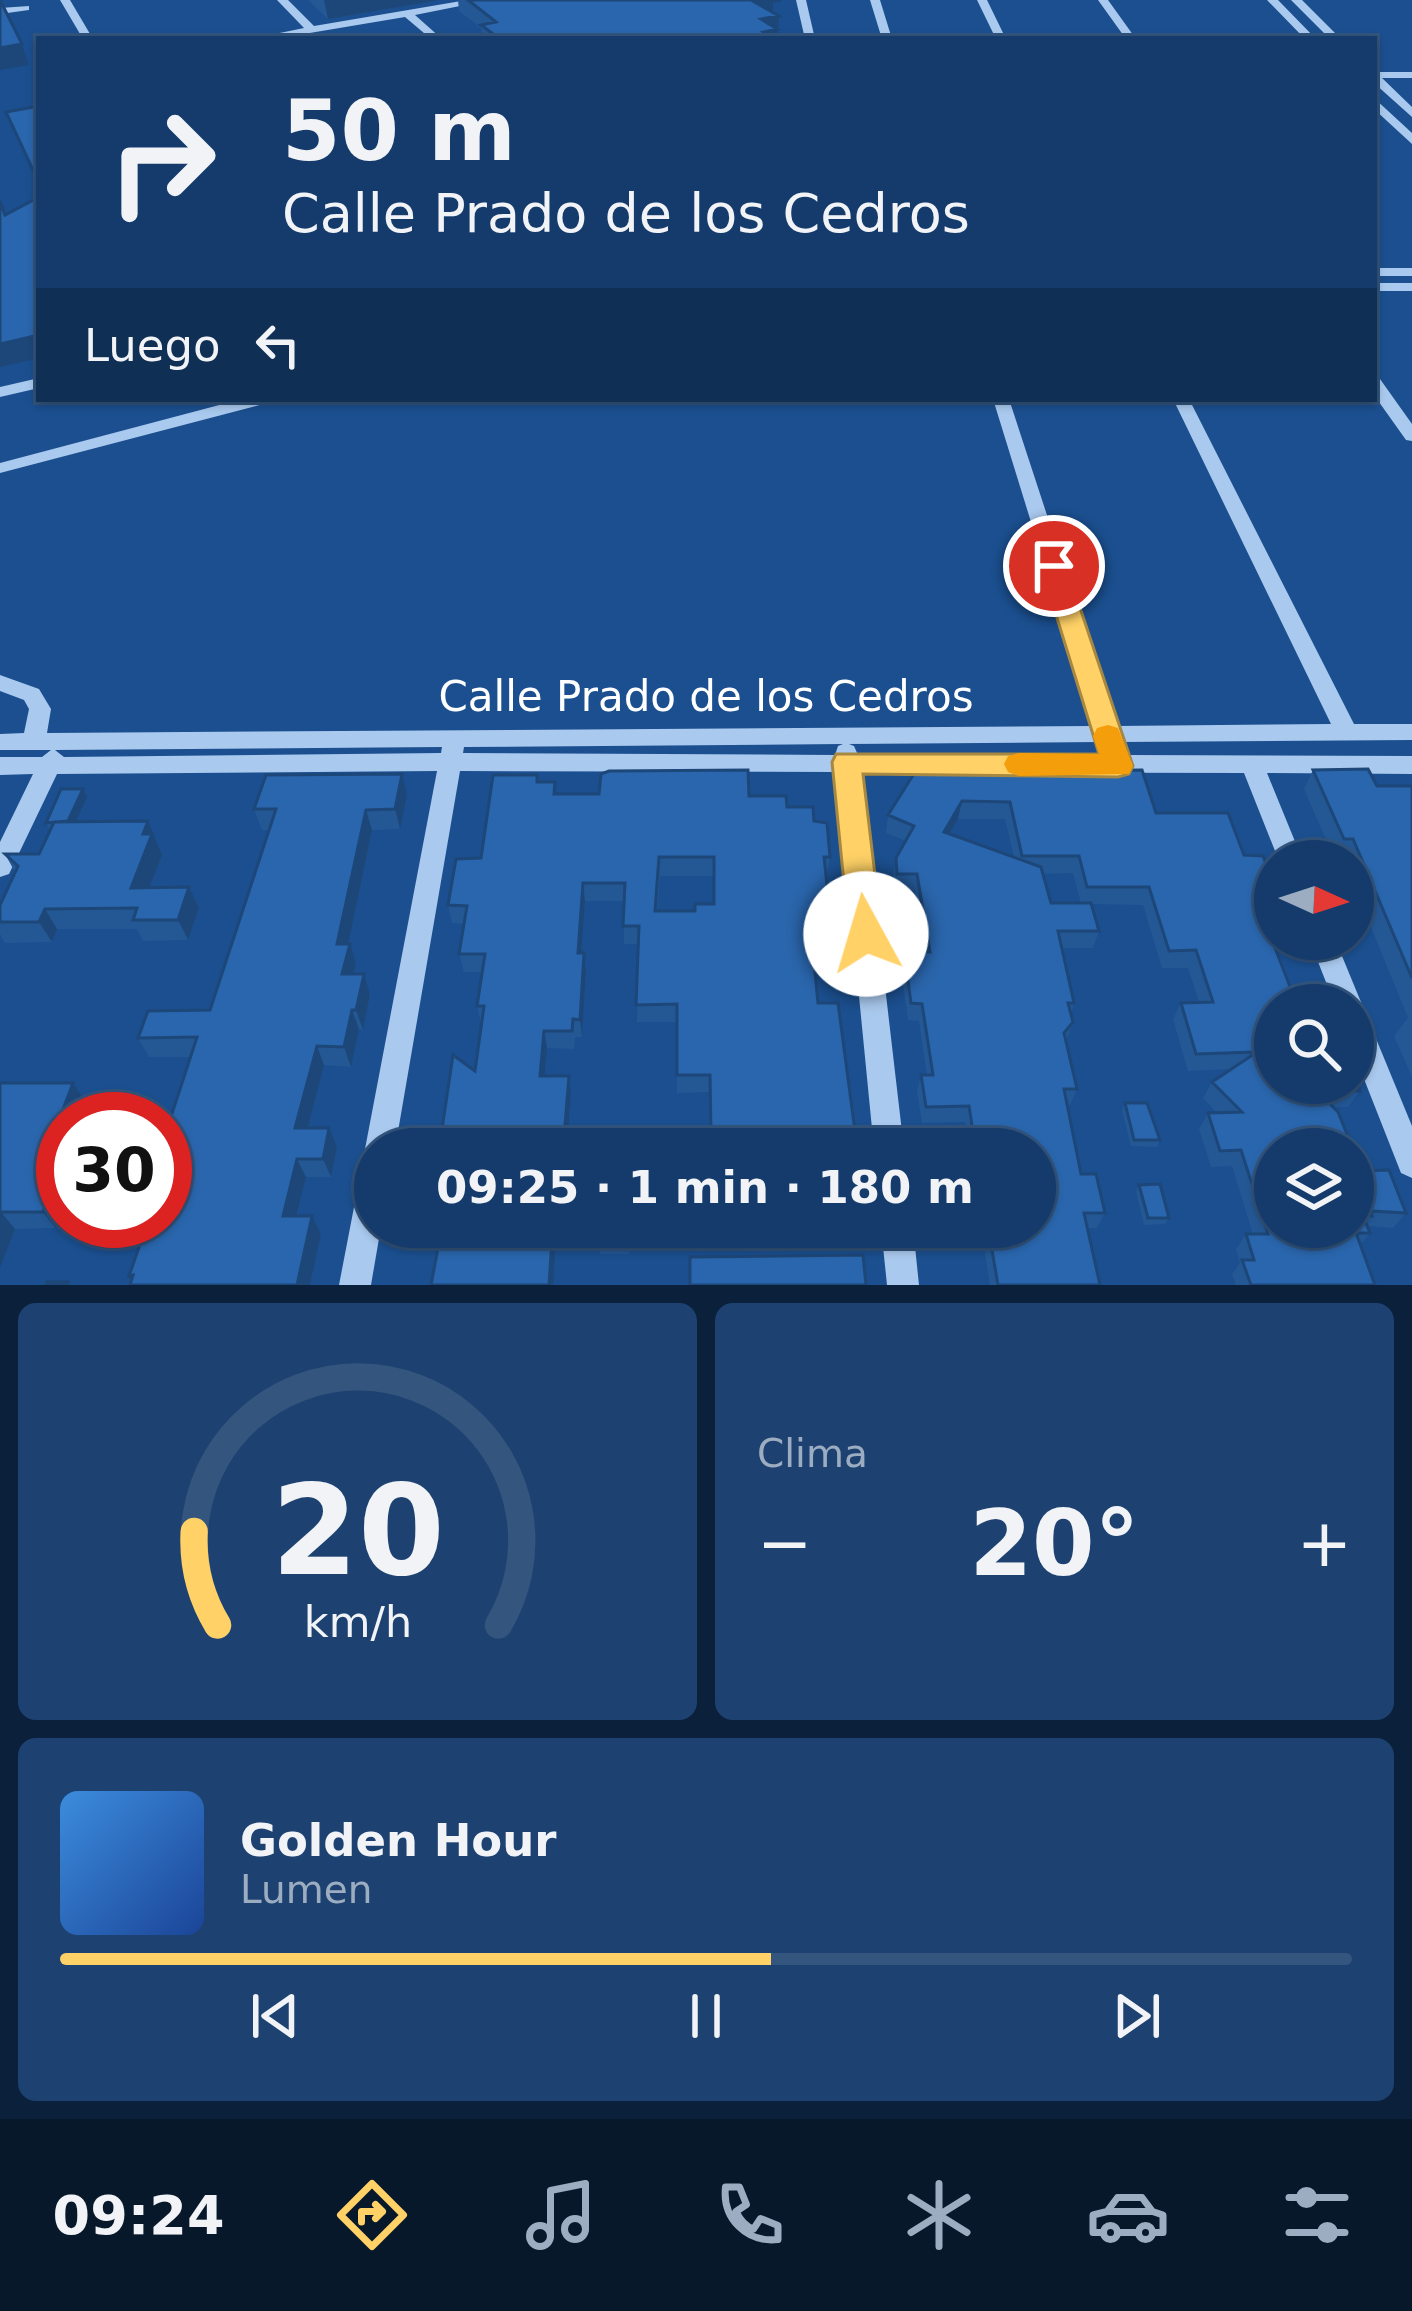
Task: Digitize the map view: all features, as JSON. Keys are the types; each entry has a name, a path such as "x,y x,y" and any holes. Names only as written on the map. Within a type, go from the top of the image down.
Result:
{"street":[{"path":"65,0 86,36"},
{"path":"282,0 311,29"},
{"path":"272,36 485,0"},
{"path":"801,0 809,36"},
{"path":"875,0 886,36"},
{"path":"982,0 1000,36"},
{"path":"1103,0 1129,36"},
{"path":"1272,0 1308,36"},
{"path":"1296,0 1333,36"},
{"path":"0,11 25,8"},
{"path":"407,13 434,36"},
{"path":"1377,76 1412,75"},
{"path":"1377,79 1412,113"},
{"path":"1377,105 1412,140"},
{"path":"1377,272 1412,272"},
{"path":"1377,287 1412,287"},
{"path":"0,392 36,384"},
{"path":"1377,386 1412,436"},
{"path":"0,468 251,402"},
{"path":"1002,402 1118,766"},
{"path":"1182,402 1347,733"},
{"path":"0,683 22,686 37,695 42,712 32,742"},
{"name":"Calle Prado de los Cedros","path":"0,766 844,734 1412,733"},
{"path":"844,734 887,1128"},
{"path":"0,867 62,741"},
{"name":"Calle Prado de los Cedros","path":"0,742 453,749 847,762 1412,765"},
{"path":"384,1128 453,749"},
{"path":"1252,765 1282,840"},
{"path":"1374,1068 1412,1162"},
{"path":"355,1285 362,1248"},
{"path":"899,1248 903,1285"}],"building":[{"path":"468,0 751,0 779,16 761,19 777,29 764,32 772,36 496,36 481,25 496,22"},
{"path":"1,2 22,44 0,48"},
{"path":"36,107 36,177 6,112"},
{"path":"36,199 36,336 0,344 0,201 5,215"},
{"path":"1368,769 1377,786 1412,786 1412,978 1374,888 1374,840 1344,839 1313,770"},
{"path":"748,770 749,796 786,796 787,807 813,807 814,821 827,823 830,857 824,857 834,951 813,952 818,1003 838,1003 855,1128 711,1128 710,1075 677,1075 677,1004 636,1005 639,926 623,926 625,883 583,883 580,1020 573,1019 572,1031 544,1031 540,1076 569,1076 565,1128 442,1128 453,1055 475,1071 484,1006 477,1006 485,954 459,954 467,906 448,905 456,859 481,858 493,775 537,775 537,782 555,782 554,794 599,794 601,774","holes":["659,857 714,857 714,904 695,904 695,911 655,911"]},
{"path":"1142,770 1156,813 1228,813 1244,855 1254,856 1254,960 1280,960 1289,984 1254,984 1254,1052 1196,1054 1181,1003 1213,1002 1196,950 1169,951 1149,887 1087,887 1079,856 1022,856 1010,802 962,801 944,832 1041,867 1051,903 1091,903 1099,931 1058,931 1074,1003 1068,1003 1073,1022 1064,1033 1077,1089 1064,1089 1081,1174 1096,1174 1105,1213 1084,1213 1100,1285 998,1285 992,1248 1056,1248 1056,1128 972,1128 969,1106 926,1107 921,1075 933,1075 922,1004 911,1003 904,952 930,952 917,874 897,874 896,858 914,826 888,815 915,772"},
{"path":"402,774 395,809 366,810 337,944 350,944 342,974 364,974 356,1010 352,1010 344,1047 317,1046 295,1128 329,1128 323,1159 297,1159 283,1216 312,1216 297,1285 130,1285 139,1248 192,1248 192,1092 179,1092 197,1037 138,1038 148,1011 210,1010 276,809 254,809 266,775"},
{"path":"61,789 83,789 68,821 46,823"},
{"path":"148,821 143,834 152,834 131,888 189,887 178,920 133,920 137,908 45,909 39,922 0,922 0,905 18,866 5,854 39,854 54,822"},
{"path":"1254,1054 1254,1104 1330,1104 1344,1128 1254,1128 1254,1190 1241,1150 1220,1151 1208,1113 1242,1112 1212,1082"},
{"path":"0,1083 73,1083 70,1092 36,1092 36,1212 0,1215"},
{"path":"1125,1103 1147,1103 1160,1140 1134,1140"},
{"path":"1389,1170 1406,1213 1374,1211 1374,1171"},
{"path":"1160,1184 1169,1218 1148,1218 1139,1185"},
{"path":"1246,1234 1254,1234 1254,1248 1361,1248 1375,1285 1251,1285 1242,1260 1254,1260"},
{"path":"438,1248 551,1248 549,1285 431,1285"},
{"path":"863,1255 866,1285 690,1285 690,1257"}],"slow traffic":[{"path":"1019,764 1118,766 1108,736"}],"route":[{"path":"866,934 847,762 1118,766 1054,566"}]}
